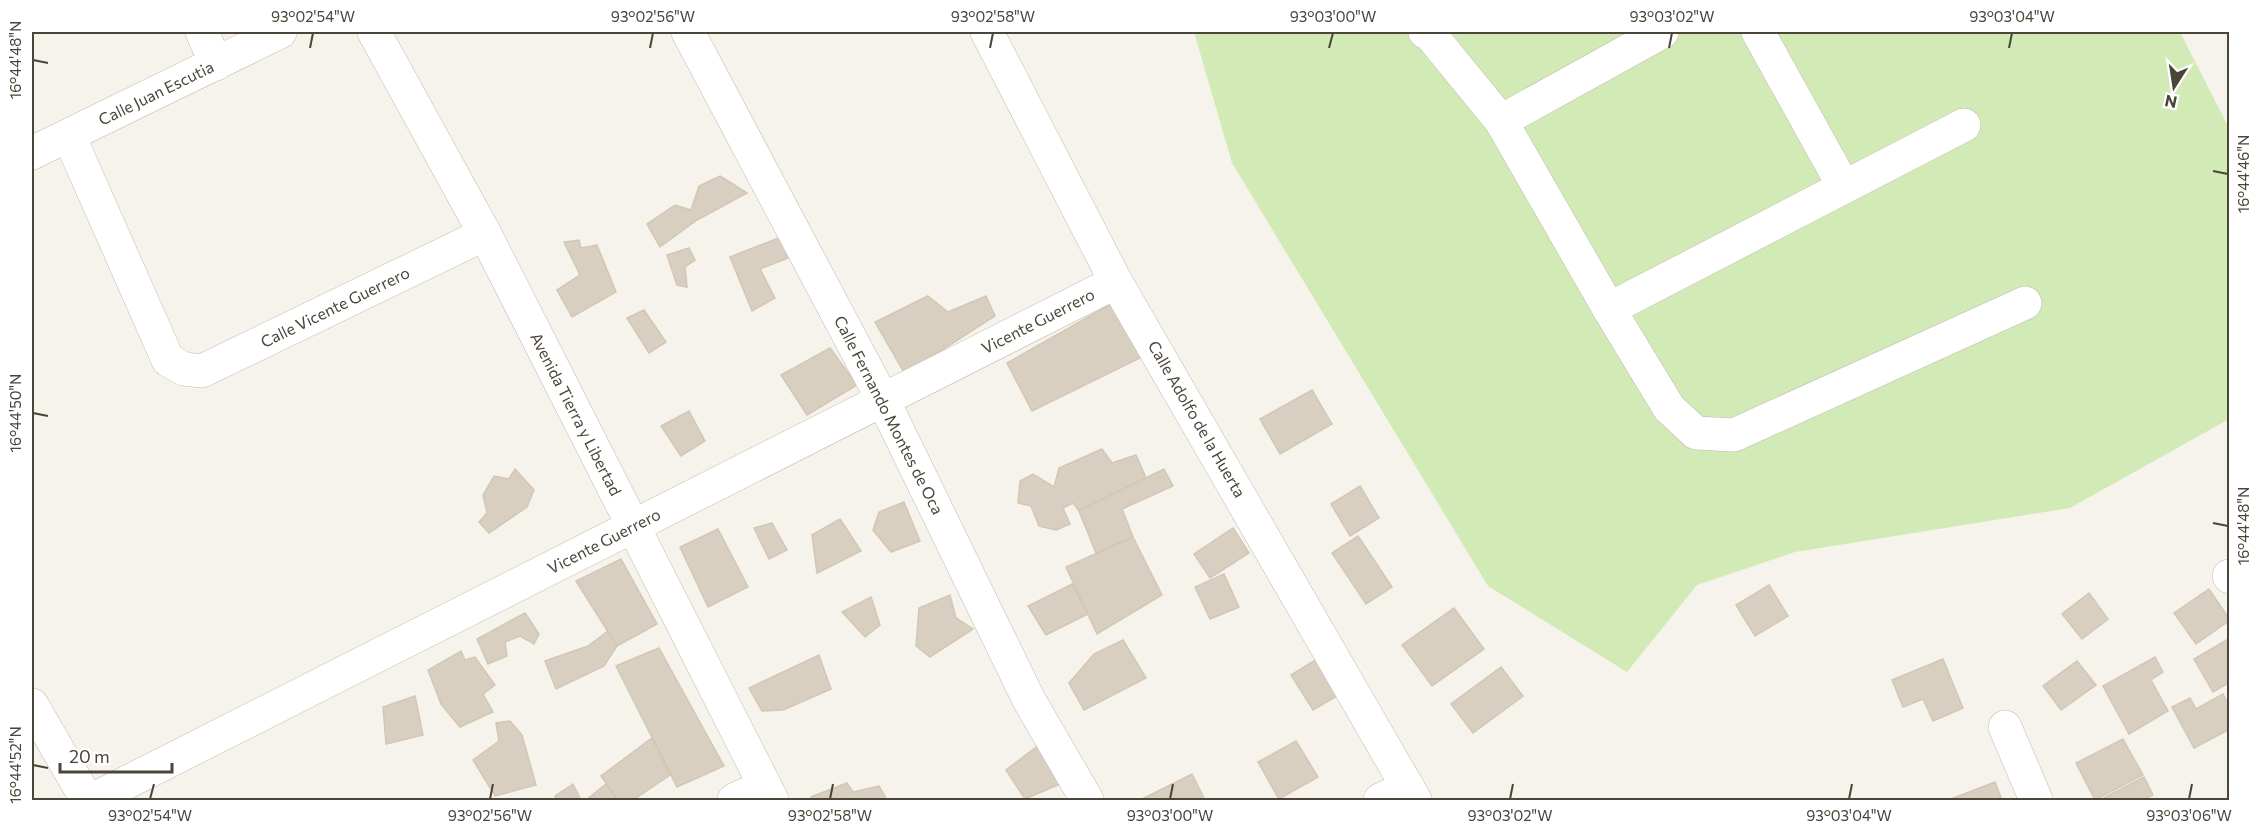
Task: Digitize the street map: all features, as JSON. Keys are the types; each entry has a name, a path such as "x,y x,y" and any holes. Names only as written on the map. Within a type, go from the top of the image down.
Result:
{"street":[{"path":"202,32 216,64"},
{"name":"Calle Juan Escutia","path":"32,153 280,32"},
{"name":"Avenida Tierra y Libertad","path":"374,32 485,234 768,793"},
{"name":"Calle Fernando Montes de Oca","path":"687,32 884,400 1029,700 1087,801"},
{"name":"Calle Adolfo de la Huerta","path":"987,32 1116,282 1401,796"},
{"path":"1425,32 1429,33 1501,121 1669,408 1696,433 1734,435 2025,303"},
{"path":"1501,121 1662,32"},
{"path":"1758,32 1844,187"},
{"path":"1609,309 1964,125"},
{"name":"Calle Vicente Guerrero","path":"69,136 168,360 184,369 202,371 485,234"},
{"name":"Vicente Guerrero","path":"92,801 1116,282"},
{"path":"32,705 87,801"},
{"path":"2005,727 2036,801"},
{"path":"734,801 768,793"}],"green space":[{"path":"1194,32 2180,32 2229,128 2229,419 2070,508 1795,552 1697,585 1627,672 1488,586 1232,163"}],"building":[{"path":"720,176 747,193 697,220 660,247 647,224 675,205 691,210 699,186"},
{"path":"781,237 788,258 760,269 775,298 752,311 730,257"},
{"path":"579,240 581,248 597,245 616,292 572,317 557,290 580,275 564,242"},
{"path":"689,248 695,260 685,267 687,287 677,285 667,255"},
{"path":"928,296 948,312 986,296 995,316 905,374 875,322"},
{"path":"1118,300 1150,353 1032,411 1007,363"},
{"path":"644,310 666,342 649,353 627,318"},
{"path":"830,348 857,385 807,415 781,375"},
{"path":"1312,390 1332,424 1280,454 1260,419"},
{"path":"689,411 705,441 681,456 661,426"},
{"path":"1102,449 1112,463 1136,455 1146,478 1079,511 1073,503 1063,508 1070,524 1056,530 1039,526 1031,506 1018,503 1020,481 1033,474 1054,487 1059,468"},
{"path":"515,469 534,490 527,507 489,533 479,522 487,513 483,495 494,476 509,479"},
{"path":"1164,469 1173,486 1122,509 1133,537 1096,553 1079,511"},
{"path":"1360,486 1379,518 1350,536 1331,504"},
{"path":"904,502 920,541 891,552 873,530 879,512"},
{"path":"840,519 861,551 817,573 812,535"},
{"path":"772,523 787,550 769,559 754,528"},
{"path":"1233,528 1249,553 1210,578 1194,554"},
{"path":"718,529 748,587 708,607 680,547"},
{"path":"1358,536 1392,587 1366,604 1332,553"},
{"path":"1133,537 1162,595 1097,634 1066,567"},
{"path":"621,559 657,624 617,646 576,581"},
{"path":"1224,574 1239,607 1210,619 1195,587"},
{"path":"1072,584 1088,614 1046,635 1028,606"},
{"path":"1769,585 1788,616 1755,636 1736,605"},
{"path":"2209,589 2230,620 2196,644 2174,613"},
{"path":"2089,593 2108,619 2082,639 2062,614"},
{"path":"950,595 956,618 973,629 930,657 916,646 919,608"},
{"path":"871,597 880,625 865,637 842,612"},
{"path":"1454,608 1484,649 1432,686 1402,645"},
{"path":"525,613 539,634 534,644 520,636 505,642 507,656 488,664 477,639"},
{"path":"608,631 617,646 604,666 556,689 545,661 588,646"},
{"path":"2230,638 2230,682 2213,692 2194,659"},
{"path":"1123,640 1146,678 1084,710 1069,683 1094,654"},
{"path":"659,648 724,766 677,787 616,666"},
{"path":"461,651 465,660 475,657 495,685 483,694 493,712 460,727 441,704 428,670"},
{"path":"819,655 831,689 783,710 762,711 749,688"},
{"path":"1320,657 1342,693 1313,710 1291,675"},
{"path":"2155,657 2163,672 2151,680 2168,711 2129,734 2103,686"},
{"path":"1943,659 1963,708 1933,721 1923,699 1903,707 1892,680"},
{"path":"2077,661 2096,685 2061,710 2043,686"},
{"path":"1501,667 1523,696 1473,733 1451,704"},
{"path":"2223,694 2230,707 2230,729 2194,748 2172,707 2190,698 2196,709"},
{"path":"415,696 423,735 386,744 383,707"},
{"path":"510,721 522,735 536,785 495,796 473,760 499,741 496,723"},
{"path":"652,738 670,775 633,800 618,800 601,776"},
{"path":"2123,739 2143,775 2095,800 2076,763"},
{"path":"1296,741 1318,777 1279,799 1258,762"},
{"path":"1040,744 1065,782 1025,799 1006,770"},
{"path":"1192,774 1205,800 1140,800"},
{"path":"2144,777 2153,795 2143,800 2100,800"},
{"path":"1995,782 2002,800 1951,800 1951,799"},
{"path":"847,783 853,792 879,786 887,800 812,800 811,797"},
{"path":"573,784 581,800 557,800 555,796"},
{"path":"606,784 618,800 586,800"}]}
